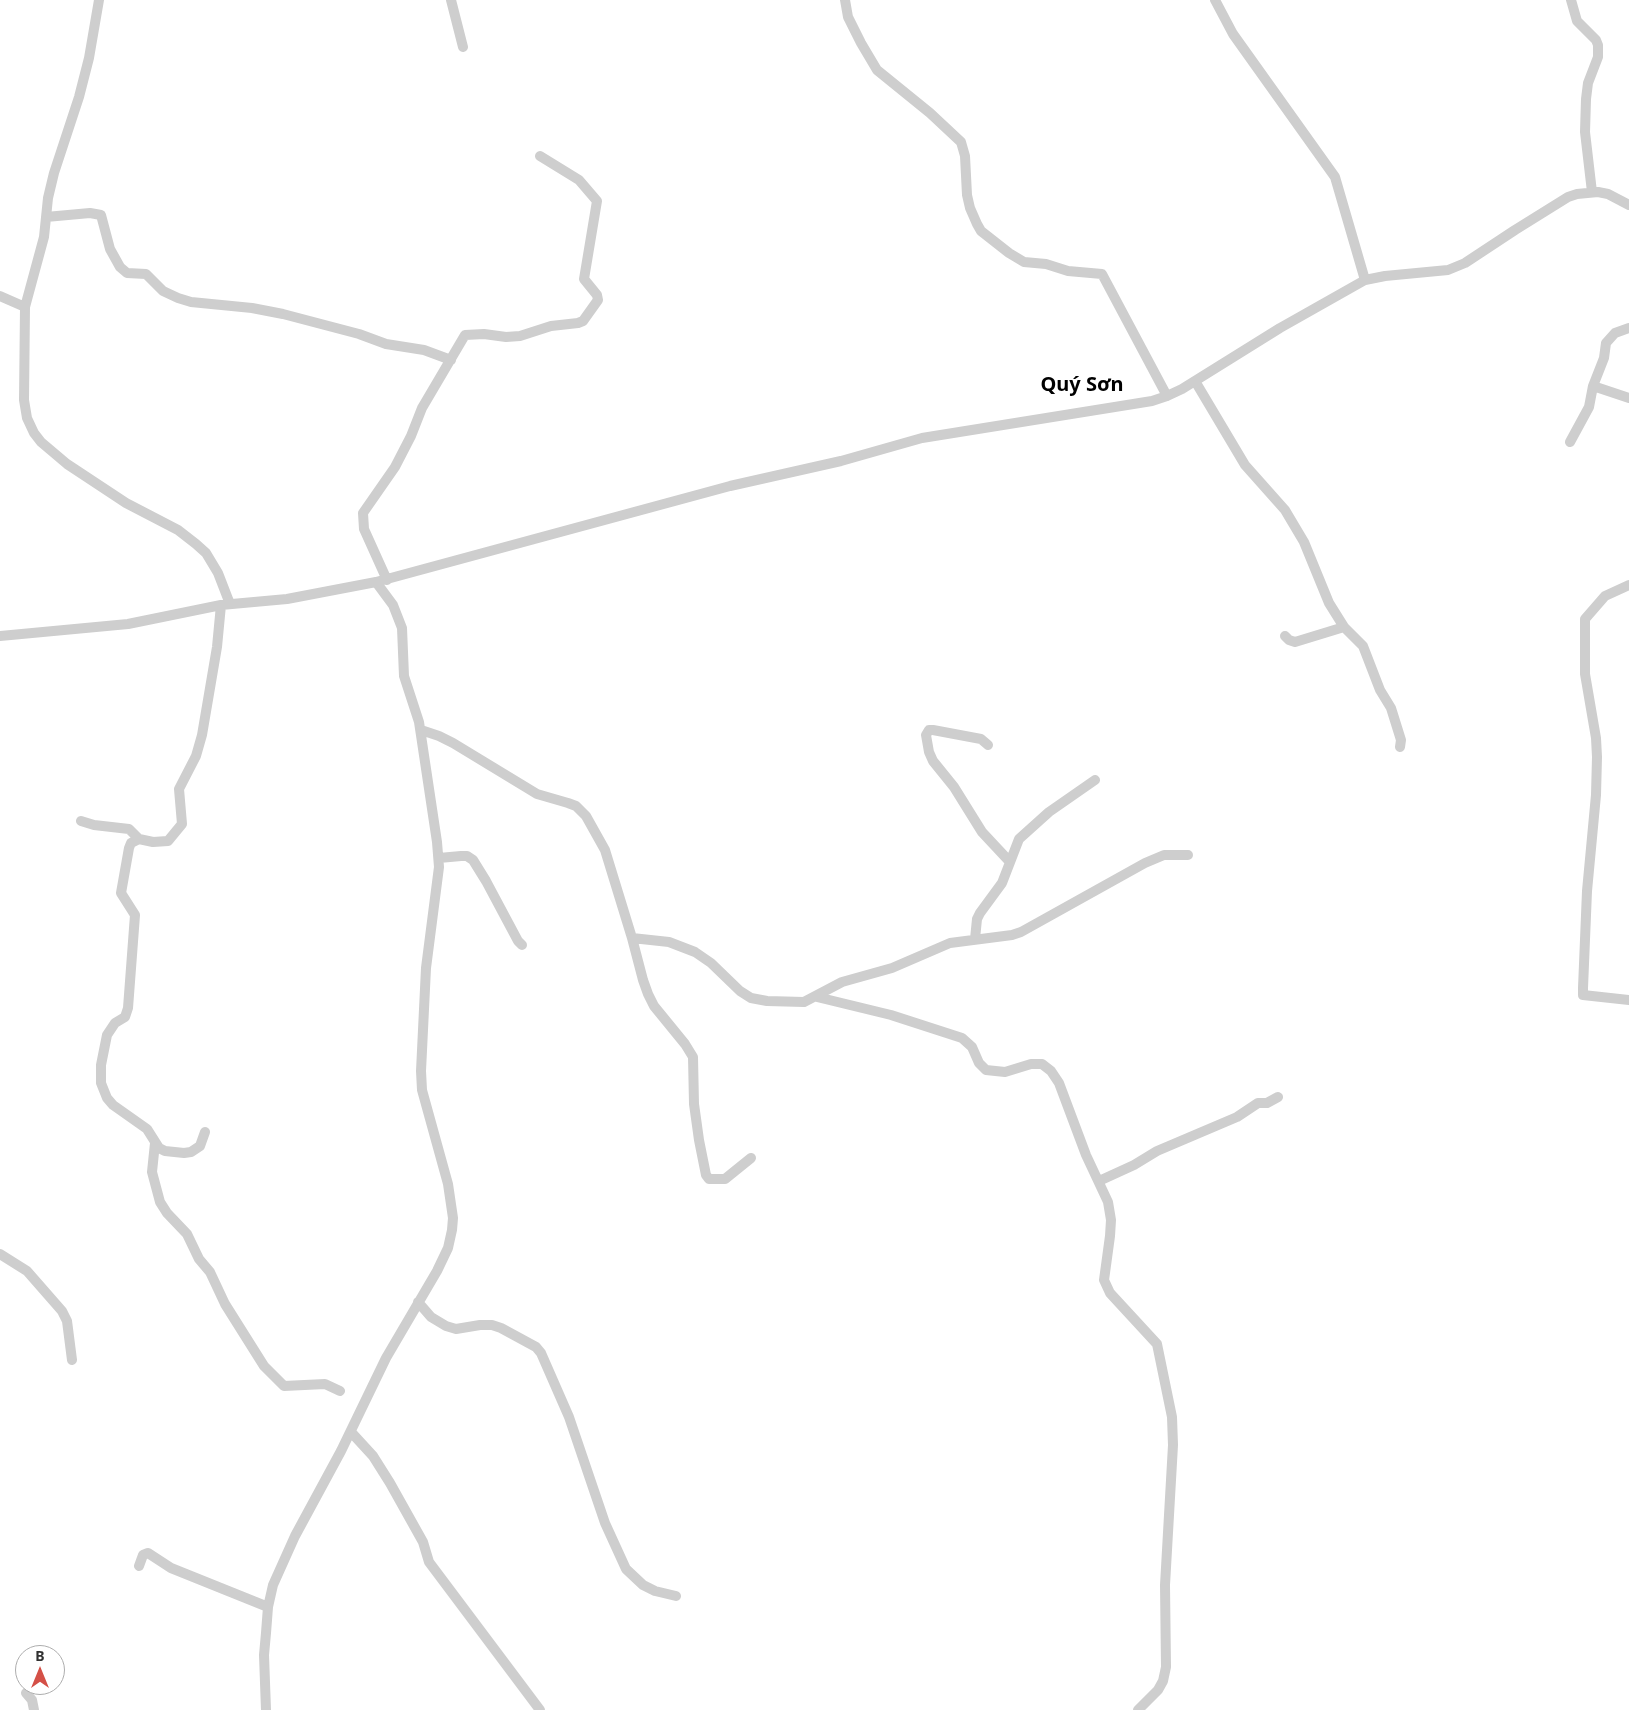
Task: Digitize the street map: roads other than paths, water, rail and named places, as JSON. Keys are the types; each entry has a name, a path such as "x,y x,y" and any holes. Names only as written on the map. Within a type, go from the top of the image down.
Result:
{"street":[{"path":"81,821 94,825 129,829 139,839 153,842 168,841 182,824 179,789 196,756 202,735 225,604 218,573 206,553 178,530 126,503 67,464 41,442 34,433 27,418 24,400 25,307 42,245 54,173 79,97 89,58 99,0"},
{"path":"451,0 463,47"},
{"path":"846,0 848,17 877,70 930,113 961,142 965,156 967,195 970,208 981,231 1024,262 1046,264 1068,271 1102,274 1167,396"},
{"path":"1215,0 1233,34 1335,177 1366,280"},
{"path":"1571,0 1577,21 1596,40 1598,45 1598,56 1588,83 1586,99 1585,132 1592,192"},
{"path":"387,580 364,529 363,512 395,467 412,436 422,408 465,335 520,336 551,326 578,324 583,321 598,300 598,295 584,279 597,201 579,180 540,156"},
{"path":"0,636 128,624 225,604 287,599 387,580 730,486 841,461 922,438 1152,401 1167,396 1195,381 1288,324 1366,280 1392,275 1448,270 1465,263 1568,197 1592,192 1608,194 1629,206"},
{"path":"46,217 90,212 101,215 110,249 120,267 127,272 146,274 163,290 178,298 191,302 252,308 283,314 364,335 386,344 424,350 451,360"},
{"path":"0,296 25,307"},
{"path":"1570,442 1589,407 1593,386 1604,358 1608,340 1615,333 1629,328"},
{"path":"1195,381 1245,465 1285,510 1304,542 1329,603 1344,627 1363,646 1380,690 1391,708 1401,740 1400,747"},
{"path":"1593,386 1629,398"},
{"path":"266,1710 264,1655 268,1607 273,1586 294,1536 351,1432 382,1366 437,1271 448,1248 452,1230 453,1218 448,1184 422,1090 420,1071 426,968 439,858 421,730 404,676 400,619 393,605 376,582"},
{"path":"1629,585 1605,596 1585,619 1584,624 1585,674 1596,738 1597,757 1596,795 1587,891 1583,988 1583,995 1629,1000"},
{"path":"1285,636 1288,640 1295,642 1344,627"},
{"path":"421,730 453,743 537,794 576,806 586,816 605,850 643,980 654,1006 685,1044 693,1057 696,1113 706,1175 709,1180 725,1179 751,1158"},
{"path":"988,745 981,739 933,730 930,730 926,735 929,752 933,761 954,787 982,832 1010,862"},
{"path":"976,939 977,919 980,912 1002,883 1019,839 1049,812 1095,780"},
{"path":"139,839 131,843 129,848 121,893 133,912 135,921 128,1008 125,1018 115,1023 107,1035 100,1065 100,1083 107,1098 113,1105 147,1130 159,1148 184,1153 191,1152 200,1146 205,1132"},
{"path":"632,938 669,942 688,948 706,960 740,991 756,1000 804,1002 850,979 892,968 950,943 1021,932 1145,862 1164,855 1188,855"},
{"path":"439,858 467,856 472,860 522,945"},
{"path":"816,997 892,1015 962,1038 972,1047 982,1067 990,1072 1005,1072 1036,1064 1046,1067 1051,1071 1059,1083 1086,1155 1108,1202 1110,1220 1109,1251 1104,1280 1110,1293 1157,1344 1172,1417 1173,1445 1165,1585 1166,1668 1163,1681 1158,1690 1138,1710"},
{"path":"1098,1181 1134,1165 1157,1150 1237,1117 1258,1103 1267,1103 1278,1098"},
{"path":"155,1143 152,1172 160,1202 167,1213 187,1234 199,1258 210,1272 225,1304 264,1366 284,1386 325,1384 340,1391"},
{"path":"0,1254 27,1271 62,1311 67,1321 72,1360"},
{"path":"418,1302 431,1317 446,1326 456,1329 492,1325 536,1347 549,1371 569,1417 605,1523 626,1569 643,1585 655,1591 676,1596"},
{"path":"351,1432 372,1456 390,1483 423,1542 429,1562 540,1710"},
{"path":"139,1566 143,1555 148,1553 172,1568 268,1607"},
{"path":"28,1695 32,1700 34,1710"}],"district":[{"name":"Quý Sơn","path":"1082,385"}]}
